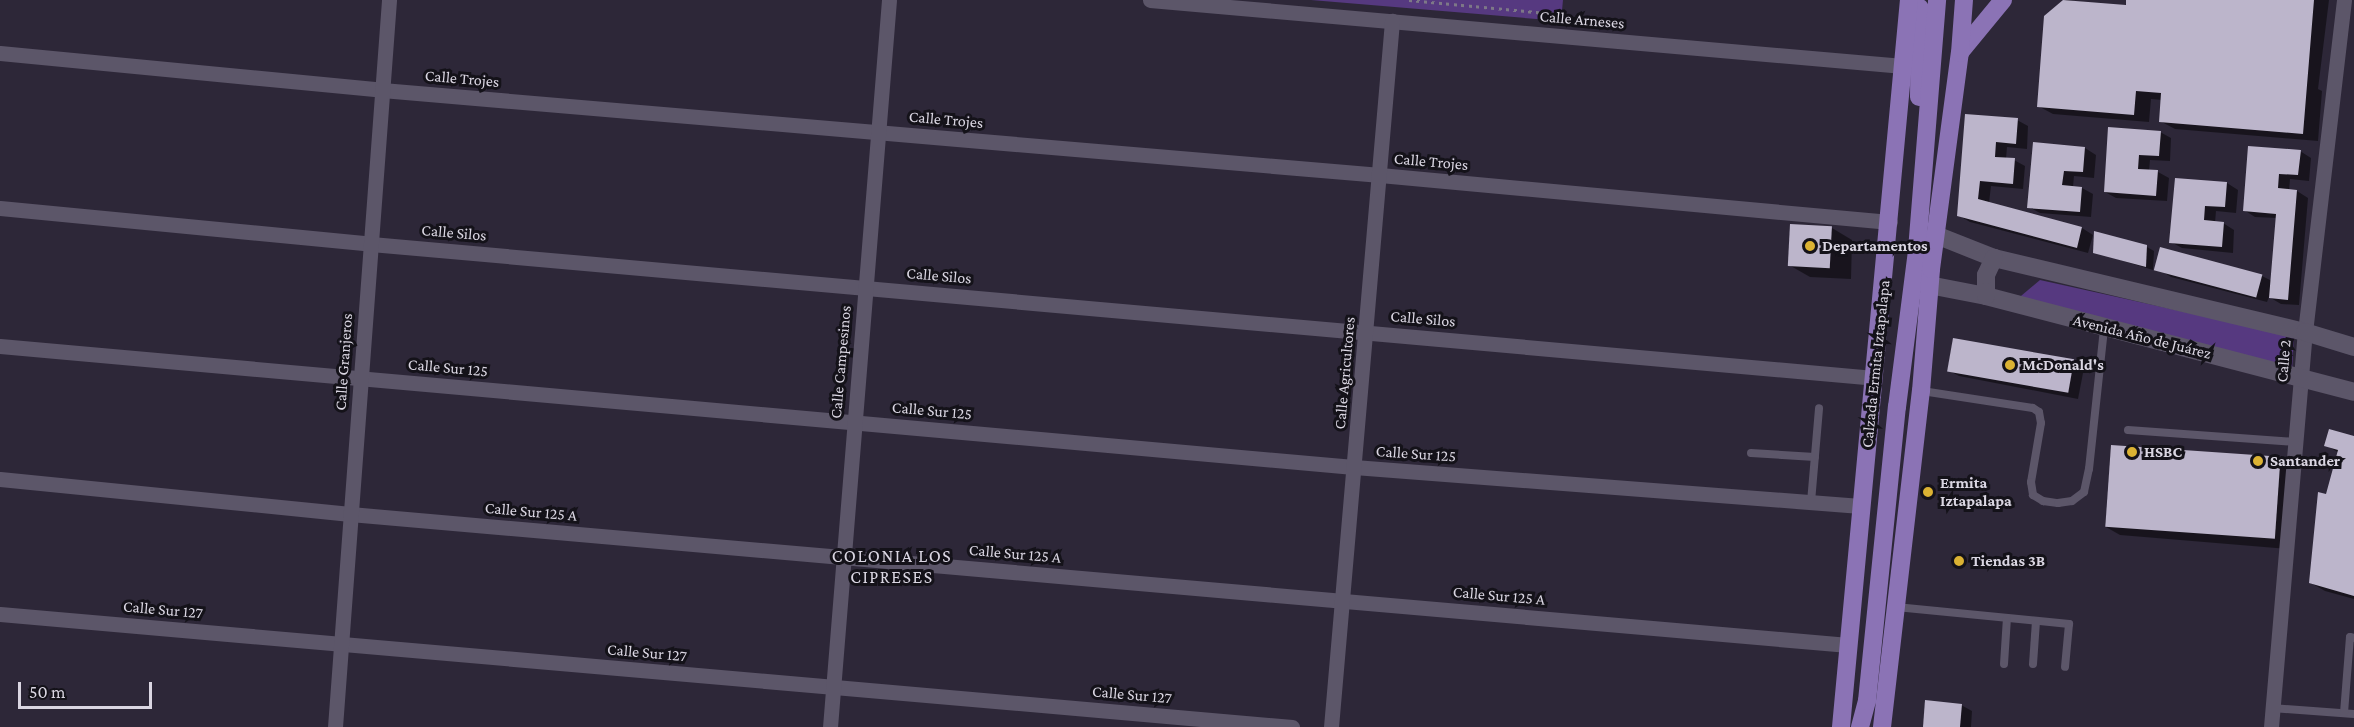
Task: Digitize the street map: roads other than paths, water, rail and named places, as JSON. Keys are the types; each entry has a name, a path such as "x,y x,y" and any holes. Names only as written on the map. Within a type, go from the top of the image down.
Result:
{"main road":[{"name":"Calzada Ermita Iztapalapa","path":"1841,727 1909,0"},
{"path":"1921,0 1918,204 1936,235 1994,258 2305,332 2354,346"},
{"name":"Calzada Ermita Iztapalapa","path":"1860,727 1867,701 1897,407 1917,250 1937,0"},
{"path":"1882,727 1920,391 1929,285 1960,53 1964,0"},
{"path":"1960,53 2003,0"},
{"path":"1986,296 1986,275 1994,258"},
{"name":"Avenida Año de Juárez","path":"1929,285 1986,296 2354,392"}],"street":[{"name":"Calle Granjeros","path":"335,727 389,0"},
{"name":"Calle Campesinos","path":"830,727 889,0"},
{"name":"Calle Arneses","path":"1150,0 1903,66"},
{"name":"Calle 2","path":"2271,727 2305,332 2344,0"},
{"name":"Calle Agricultores","path":"1331,727 1392,21"},
{"name":"Calle Trojes","path":"0,53 382,90 1380,175 1890,222"},
{"name":"Calle Silos","path":"0,208 371,244 1874,378"},
{"name":"Calle Sur 125","path":"0,345 1354,467 1861,506"},
{"name":"Calle Sur 125 A","path":"0,479 350,514 1848,645"},
{"name":"Calle Sur 127","path":"0,614 1292,727"}],"lane":[{"path":"1920,391 2033,408 2039,412 2041,423 2031,482 2033,495 2043,501 2058,503 2072,501 2084,492 2089,470 2104,328"},
{"path":"1811,502 1819,408"},
{"path":"2128,430 2295,442"},
{"path":"1751,453 1815,457"},
{"path":"1896,607 2069,624 2064,667"},
{"path":"2004,664 2007,618"},
{"path":"2033,664 2036,621"},
{"path":"2344,713 2350,637 2354,638"},
{"path":"2272,708 2354,714"}],"place":[{"name":"Departamentos","path":"1810,246"},
{"name":"McDonald's","path":"2010,365"},
{"name":"HSBC","path":"2132,452"},
{"name":"Santander","path":"2258,461"},
{"name":"Ermita Iztapalapa","path":"1928,492"},
{"name":"Tiendas 3B","path":"1959,561"}],"district":[{"name":"COLONIA LOS CIPRESES","path":"892,567"}]}
